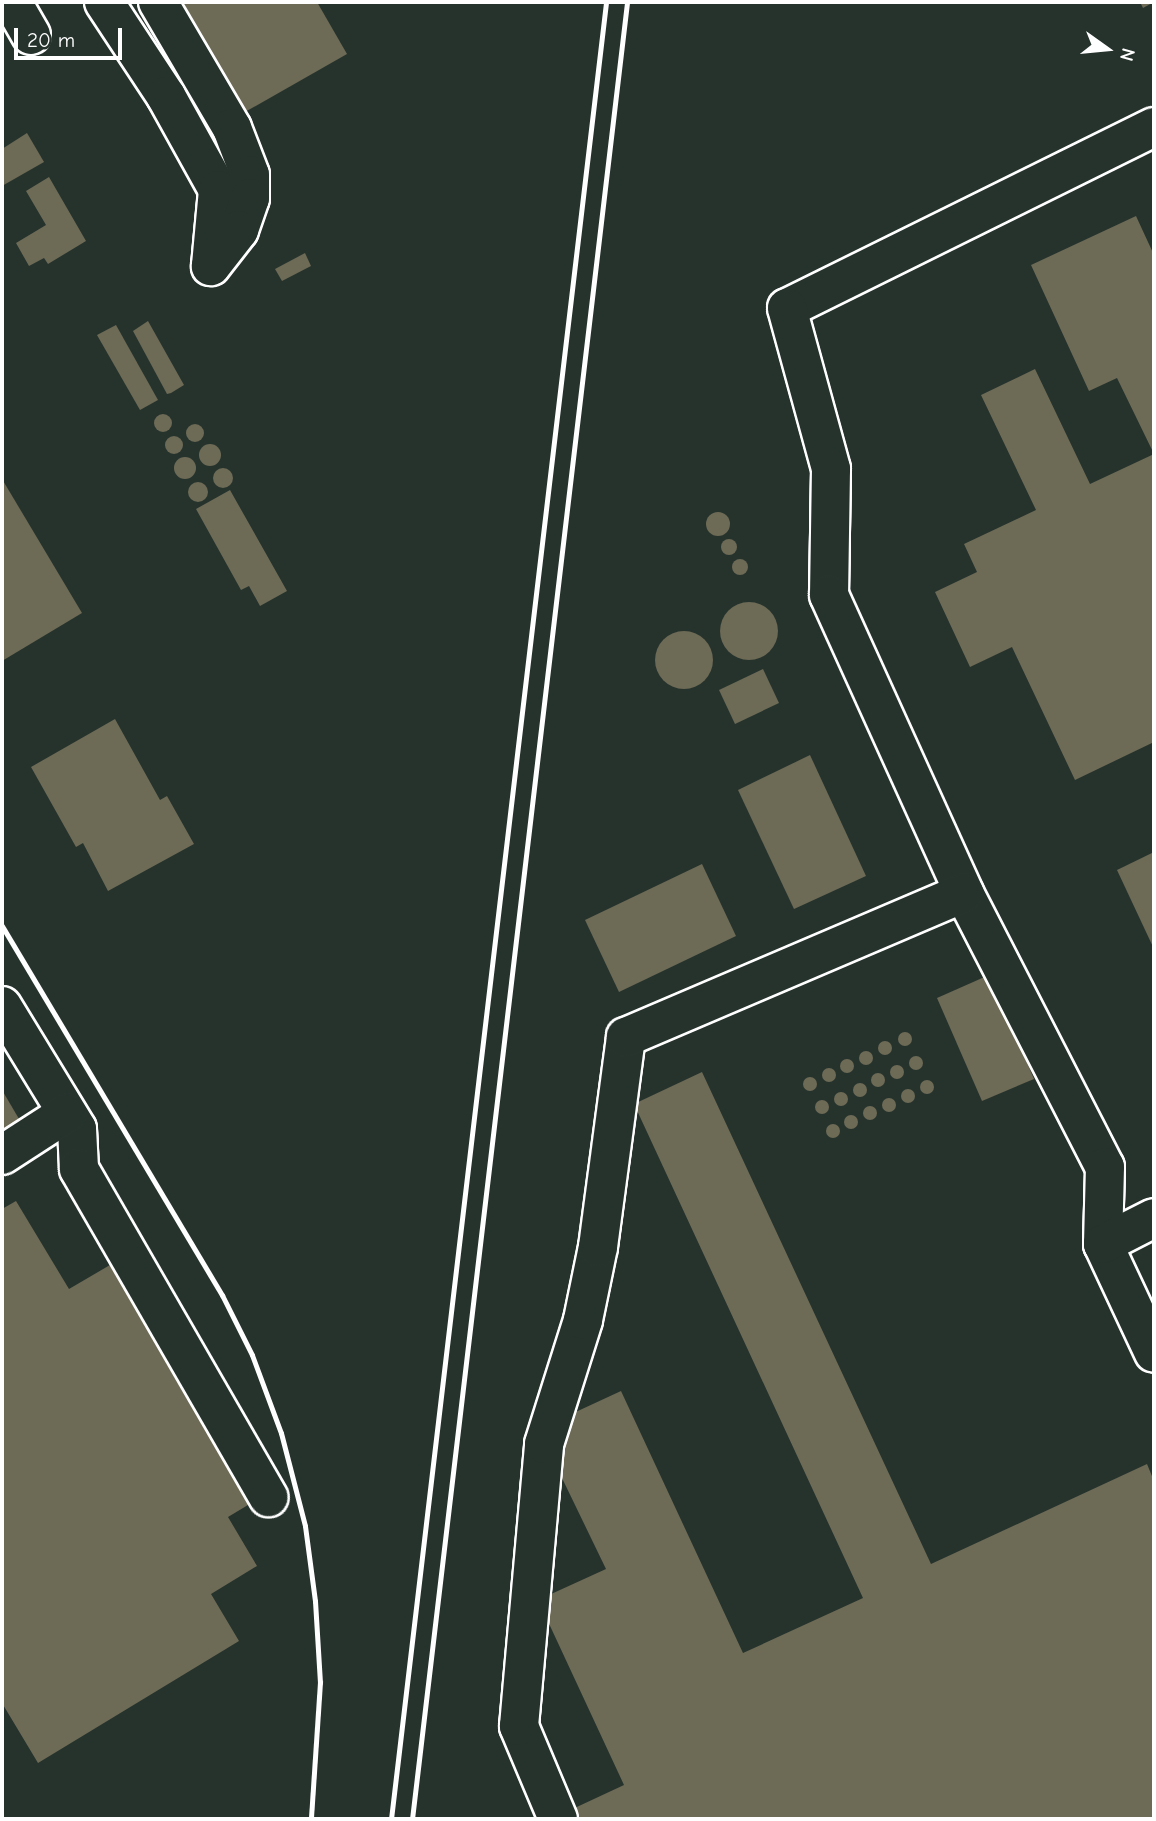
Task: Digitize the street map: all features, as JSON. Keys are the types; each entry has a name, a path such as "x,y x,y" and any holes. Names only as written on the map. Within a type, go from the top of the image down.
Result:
{"lane":[{"path":"12,2 31,35"},
{"path":"104,2 166,96 218,190 211,266 239,230 250,198 250,175 232,128 158,2"},
{"path":"1154,127 787,308 831,469 829,594 964,893 1105,1167 1103,1244 1154,1353"},
{"path":"558,1819 519,1726 522,1685 544,1444 583,1320 598,1247 626,1037 964,893"},
{"path":"2,1006 77,1129 79,1168 268,1497"},
{"path":"2,1155 67,1113"},
{"path":"1103,1244 1154,1218"}],"building":[{"path":"183,2 317,2 347,54 245,112"},
{"path":"1140,2 1154,2 1143,8"},
{"path":"27,133 44,162 2,186 2,149"},
{"path":"49,177 86,241 48,264 44,258 29,266 16,243 46,225 26,191"},
{"path":"1136,216 1154,255 1154,454 1117,378 1089,391 1031,265"},
{"path":"305,253 311,266 282,281 275,269"},
{"path":"148,321 184,385 171,393 167,394 133,331"},
{"path":"116,325 158,400 140,410 97,335"},
{"path":"1035,369 1090,484 1154,454 1154,742 1075,780 1012,647 970,667 935,592 977,572 964,544 1036,510 981,395"},
{"path":"159,414 167,414 172,423 170,430 159,432 154,427 154,419"},
{"path":"191,424 199,424 204,433 202,440 191,442 186,437 186,429"},
{"path":"170,436 178,436 183,445 181,452 170,454 165,449 165,441"},
{"path":"210,444 220,451 221,455 214,465 210,466 200,459 199,455 206,445"},
{"path":"185,457 195,464 196,468 189,478 185,479 175,472 174,468 181,458"},
{"path":"219,468 227,468 233,478 227,488 219,488 213,482 213,474"},
{"path":"2,479 82,613 2,661"},
{"path":"194,482 202,482 208,492 202,502 194,502 188,496 188,488"},
{"path":"230,490 287,591 260,606 249,586 241,590 196,509"},
{"path":"718,512 729,519 730,524 723,535 718,536 707,529 706,524 713,513"},
{"path":"726,539 732,539 737,547 735,553 726,555 721,550 721,544"},
{"path":"737,559 743,559 748,567 746,573 737,575 732,570 732,564"},
{"path":"749,602 760,604 773,615 778,631 776,642 765,655 749,660 738,658 725,647 720,631 722,620 733,607"},
{"path":"684,631 695,633 708,644 713,660 711,671 700,684 684,689 673,687 660,676 655,660 657,649 668,636"},
{"path":"763,669 779,703 735,724 719,690"},
{"path":"115,719 160,800 167,796 194,844 108,891 83,843 76,847 31,767"},
{"path":"810,755 866,876 794,909 738,790"},
{"path":"1154,852 1154,949 1117,870"},
{"path":"702,864 736,936 619,992 585,920"},
{"path":"989,975 1034,1079 982,1101 937,998"},
{"path":"902,1032 908,1032 912,1039 908,1046 902,1046 898,1042 898,1036"},
{"path":"882,1041 888,1041 892,1048 888,1055 882,1055 878,1051 878,1045"},
{"path":"863,1051 869,1051 873,1058 869,1065 863,1065 859,1061 859,1055"},
{"path":"913,1056 919,1056 923,1063 919,1070 913,1070 909,1066 909,1060"},
{"path":"844,1059 850,1059 854,1066 850,1073 844,1073 840,1069 840,1063"},
{"path":"894,1065 900,1065 904,1072 900,1079 894,1079 890,1075 890,1069"},
{"path":"826,1068 832,1068 836,1075 832,1082 826,1082 822,1078 822,1072"},
{"path":"702,1072 931,1564 1147,1464 1154,1481 1154,1819 551,1819 624,1785 538,1600 606,1569 561,1476 567,1416 621,1391 743,1653 863,1598 634,1104"},
{"path":"875,1073 881,1073 885,1080 881,1087 875,1087 871,1083 871,1077"},
{"path":"807,1077 813,1077 817,1084 813,1091 807,1091 803,1087 803,1081"},
{"path":"924,1080 930,1080 934,1087 930,1094 924,1094 920,1090 920,1084"},
{"path":"857,1083 863,1083 867,1090 863,1097 857,1097 853,1093 853,1087"},
{"path":"905,1089 911,1089 915,1096 911,1103 905,1103 901,1099 901,1093"},
{"path":"2,1090 22,1124 2,1136"},
{"path":"838,1092 844,1092 848,1099 844,1106 838,1106 834,1102 834,1096"},
{"path":"886,1098 892,1098 896,1105 892,1112 886,1112 882,1108 882,1102"},
{"path":"819,1100 825,1100 829,1107 825,1114 819,1114 815,1110 815,1104"},
{"path":"867,1106 873,1106 877,1113 873,1120 867,1120 863,1116 863,1110"},
{"path":"848,1115 854,1115 858,1122 854,1129 848,1129 844,1125 844,1119"},
{"path":"830,1124 836,1124 840,1131 836,1138 830,1138 826,1134 826,1128"},
{"path":"16,1201 69,1289 110,1265 253,1502 228,1517 257,1566 211,1594 239,1641 38,1763 2,1703 2,1209"}],"railway":[{"path":"391,1819 606,2"},
{"path":"412,1819 627,2"},
{"path":"2,926 222,1295 252,1355 281,1433 305,1526 315,1601 320,1682 311,1819"}]}
